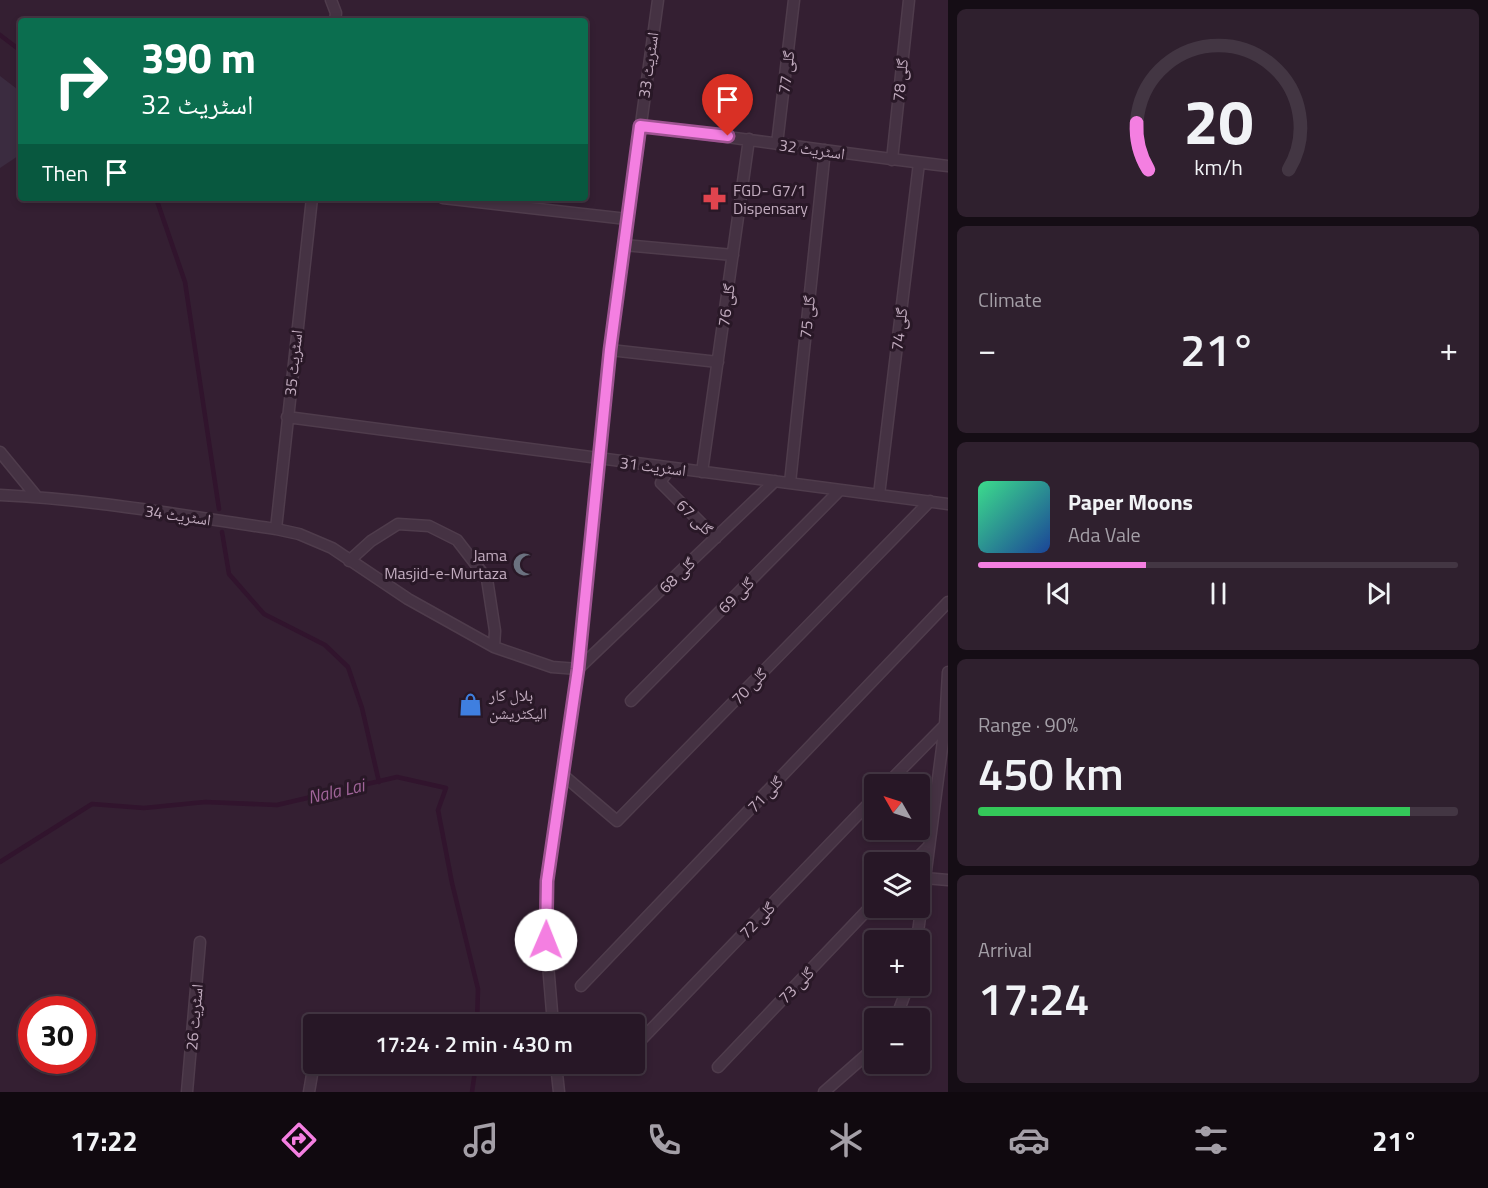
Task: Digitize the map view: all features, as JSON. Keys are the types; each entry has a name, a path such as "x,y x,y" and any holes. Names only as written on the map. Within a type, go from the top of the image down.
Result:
{"street":[{"path":"331,0 335,18"},
{"name":"اسٹریٹ 33","path":"552,1014 546,940 547,881 578,669 610,350 658,0"},
{"name":"گلی 77","path":"777,144 794,0"},
{"name":"گلی 78","path":"892,160 909,0"},
{"name":"اسٹریٹ 32","path":"640,126 948,166"},
{"name":"گلی 76","path":"702,472 749,139"},
{"name":"گلی 75","path":"790,483 825,150"},
{"name":"گلی 74","path":"879,495 919,163"},
{"name":"اسٹریٹ 35","path":"276,528 312,201"},
{"path":"469,201 627,219"},
{"path":"624,245 733,255"},
{"path":"610,350 718,362"},
{"name":"اسٹریٹ 31","path":"287,417 948,504"},
{"path":"0,452 37,496"},
{"name":"گلی 67","path":"671,468 661,483 716,538"},
{"name":"گلی 68","path":"578,669 775,481"},
{"name":"گلی 69","path":"631,701 840,490"},
{"name":"اسٹریٹ 34","path":"0,495 37,496 276,528 299,534 332,548 458,629 494,647 552,667 578,669"},
{"name":"گلی 70","path":"563,775 617,821 930,501"},
{"path":"349,561 371,541 398,524 429,526 457,540 487,579 495,631 494,647"},
{"name":"گلی 71","path":"581,986 948,602"},
{"path":"928,852 945,725 948,672"},
{"path":"897,774 945,725"},
{"name":"گلی 72","path":"645,1036 864,808"},
{"path":"923,852 929,846"},
{"path":"930,878 948,880"},
{"name":"گلی 73","path":"718,1067 864,914"},
{"name":"اسٹریٹ 26","path":"187,1092 200,942"},
{"path":"824,1092 864,1057"},
{"path":"309,1092 312,1074"},
{"path":"557,1074 559,1092"}],"shaded area":[{"path":"0,76 18,90 18,156 0,168"}],"waterway":[{"path":"0,35 18,49"},
{"path":"157,201 185,282 219,509"},
{"path":"222,532 229,574 264,614 325,645 348,667 362,708 379,782"},
{"name":"Nala Lai","path":"0,862 92,804 144,808 205,802 277,805 397,777 446,788 438,810 452,883 478,989 477,1014"},
{"name":"Nala Lai","path":"472,1092 475,1074"}],"place":[{"name":"FGD- G7/1 Dispensary","path":"715,199"},
{"name":"Jama Masjid-e-Murtaza","path":"525,564"},
{"name":"بلال کار الیکٹریشن","path":"471,704"}],"route":[{"path":"546,940 547,881 578,669 610,350 640,126 728,136"}]}
